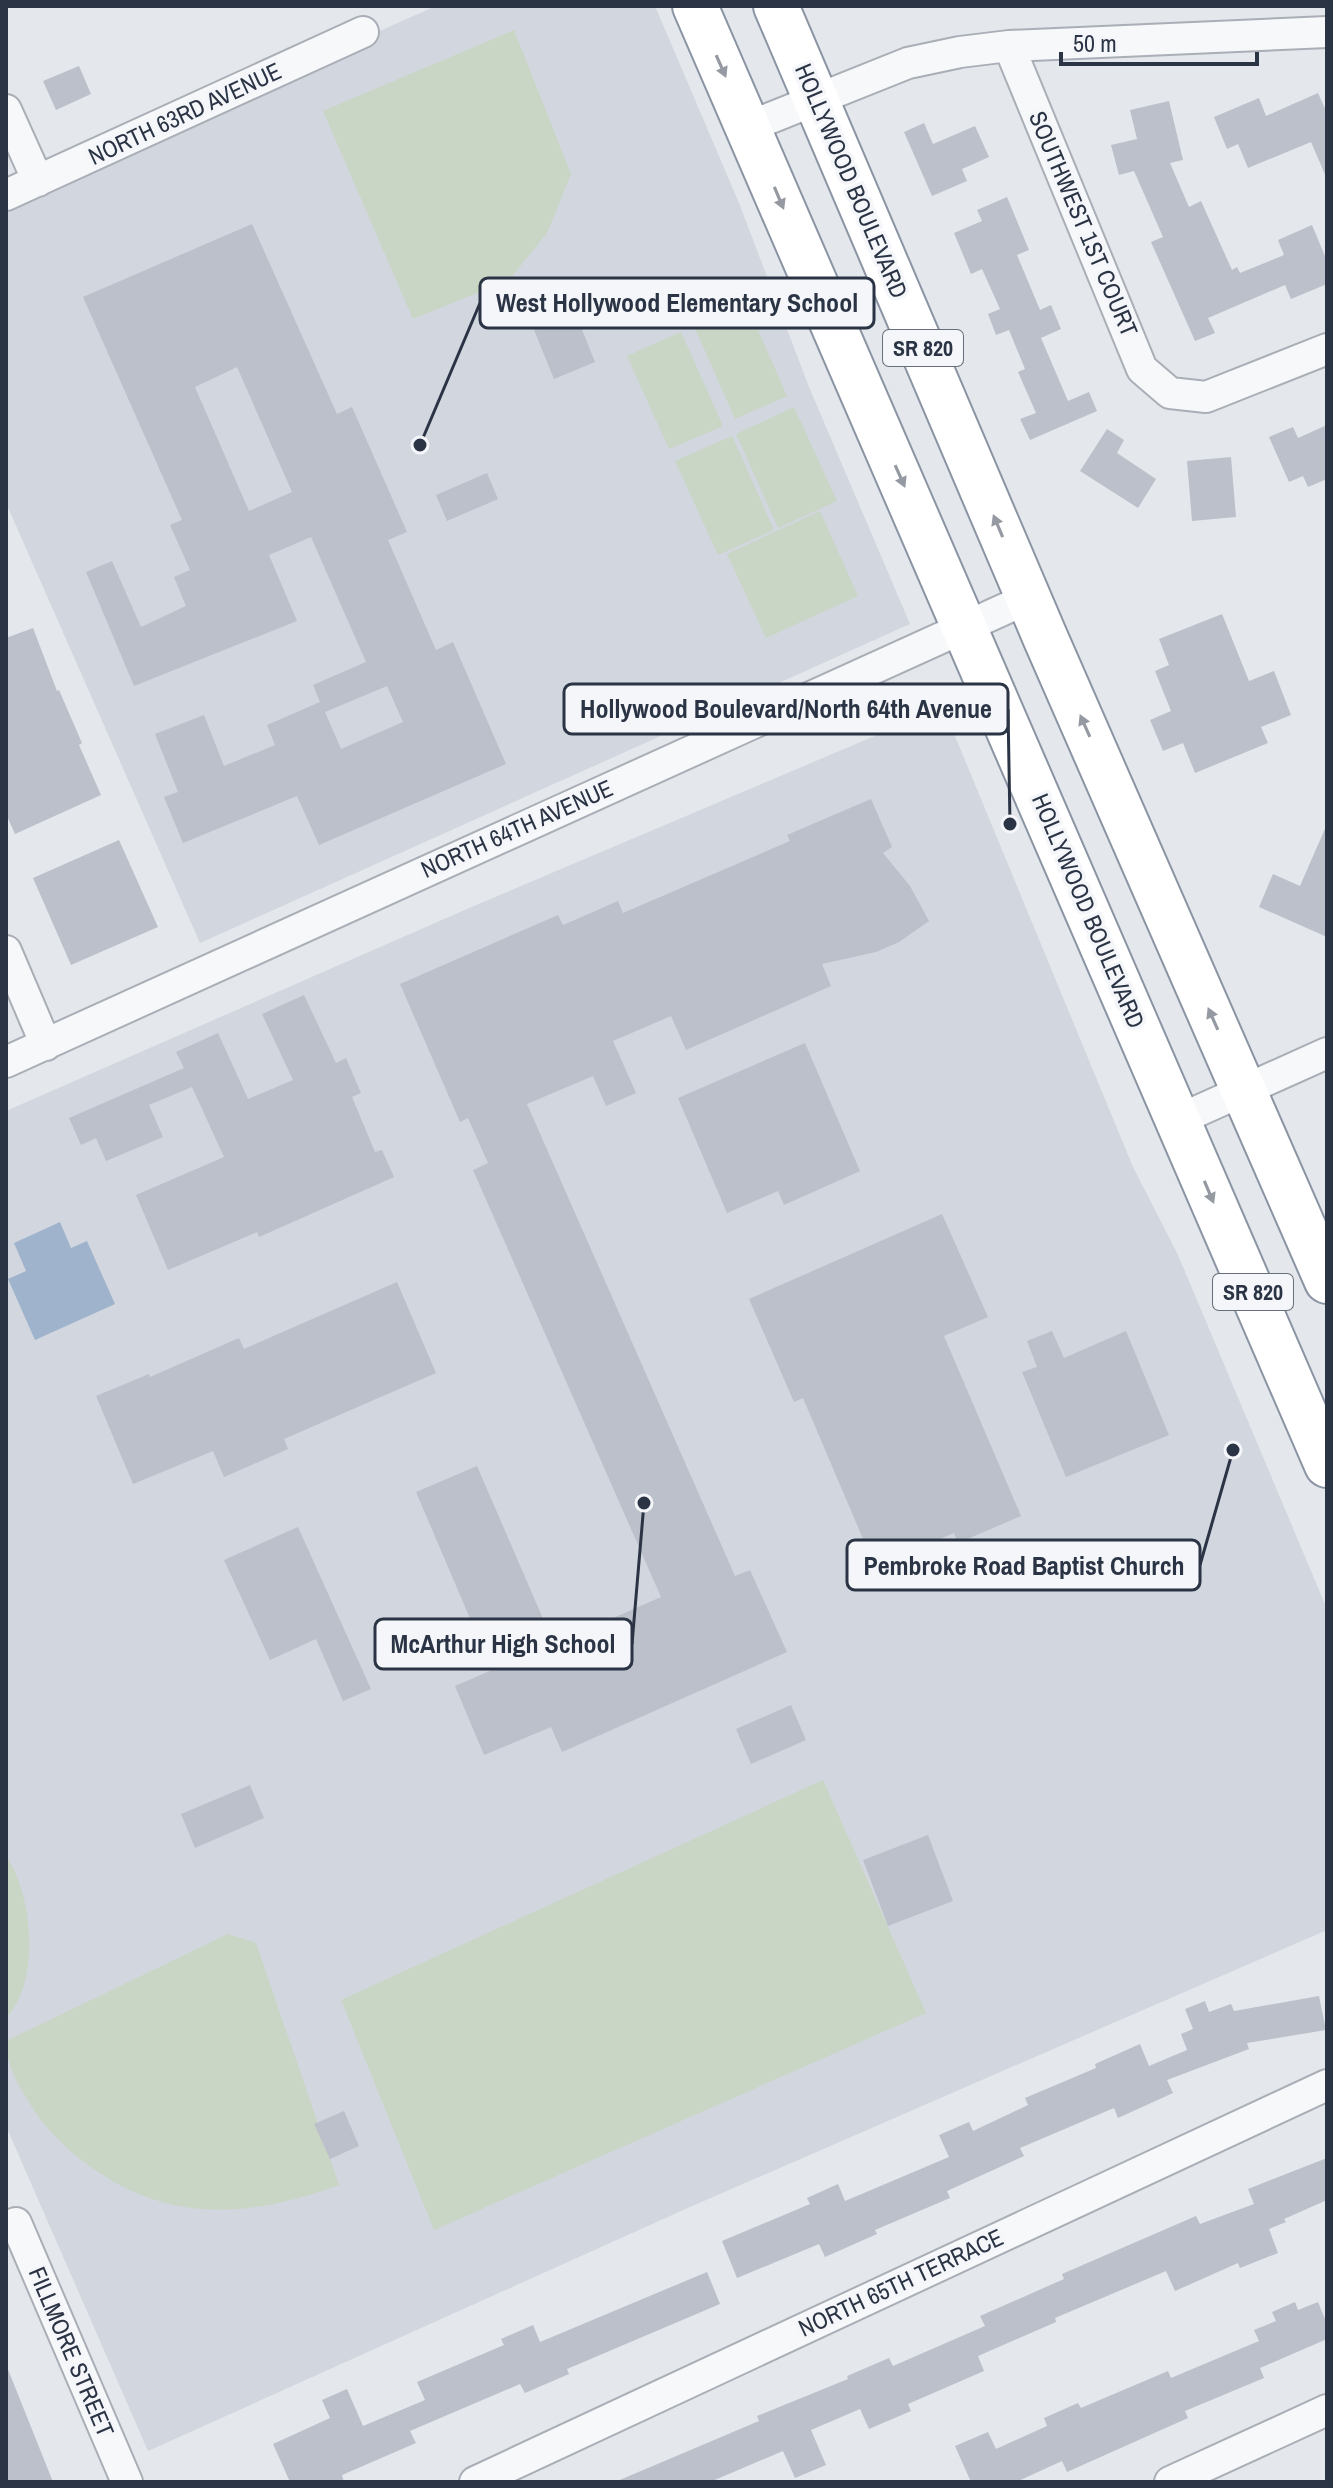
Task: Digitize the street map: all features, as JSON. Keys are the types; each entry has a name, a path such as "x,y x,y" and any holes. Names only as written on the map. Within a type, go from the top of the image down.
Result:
{"highway":[{"name":"HOLLYWOOD BOULEVARD","path":"695,6 1327,1465"},
{"name":"HOLLYWOOD BOULEVARD","path":"776,6 1029,598 1327,1281"}],"street":[{"name":"NORTH 63RD AVENUE","path":"6,195 363,32"},
{"path":"748,127 908,63 960,52 1009,46 1327,32"},
{"name":"SOUTHWEST 1ST COURT","path":"1009,46 1142,369 1170,393 1206,397 1327,349"},
{"path":"6,110 38,181"},
{"name":"NORTH 64TH AVENUE","path":"6,1062 1029,598"},
{"path":"6,951 46,1045"},
{"path":"1178,1120 1327,1053"},
{"name":"NORTH 65TH TERRACE","path":"475,2482 1327,2085"},
{"name":"FILLMORE STREET","path":"11,2225 127,2482"},
{"path":"1170,2482 1327,2410"}],"shaded area":[{"path":"436,6 655,6 739,203 809,387 910,624 200,943 6,503 6,196"},
{"path":"943,707 1133,1167 1178,1255 1327,1609 1327,1930 690,2207 148,2451 6,2126 6,1111 467,909"}],"green space":[{"path":"514,30 571,174 547,233 509,280 413,319 323,111"},
{"path":"746,303 787,396 735,419 694,326"},
{"path":"681,332 723,426 669,449 627,356"},
{"path":"794,407 837,501 778,528 736,434"},
{"path":"732,436 774,530 718,555 675,461"},
{"path":"820,511 858,596 766,638 727,554"},
{"path":"823,1780 926,2013 434,2230 341,2000"},
{"path":"6,1856 22,1893 29,1938 25,1983 6,2018"},
{"path":"228,1934 256,1943 339,2185 276,2203 216,2210 186,2207 127,2189 64,2146 42,2122 20,2088 9,2061 6,2041"}],"water":[{"path":"60,1222 71,1248 87,1241 115,1304 35,1340 8,1279 26,1271 14,1243"}],"building":[{"path":"79,66 91,94 56,110 43,81"},
{"path":"1318,93 1327,113 1327,179 1311,142 1248,168 1238,144 1227,149 1214,117 1259,98 1266,116"},
{"path":"1169,101 1183,160 1170,163 1189,207 1201,201 1232,270 1237,267 1240,273 1284,255 1278,240 1312,225 1327,261 1327,284 1291,299 1285,285 1208,318 1215,333 1195,341 1151,242 1163,237 1134,171 1119,175 1111,145 1137,139 1130,110"},
{"path":"924,123 933,144 975,126 989,157 962,169 967,181 932,196 904,132"},
{"path":"1007,197 1029,250 1017,255 1040,310 1051,305 1061,329 1041,338 1068,401 1089,392 1097,411 1030,440 1020,419 1036,413 1018,372 1025,369 1009,330 996,335 988,314 1000,309 982,269 971,274 954,233 982,221 977,210"},
{"path":"252,224 337,414 352,407 407,532 388,540 436,650 453,642 506,764 319,845 297,796 183,843 164,797 178,792 155,734 204,715 224,766 275,745 267,725 320,702 313,685 366,662 311,537 269,555 297,621 134,686 86,572 112,561 141,627 186,606 174,577 190,570 170,525 182,520 83,297","holes":["237,367 292,492 249,511 195,387","387,686 403,722 341,749 325,712"]},
{"path":"563,282 595,362 554,379 521,298"},
{"path":"1327,425 1327,479 1308,487 1303,476 1289,482 1269,437 1293,427 1298,438"},
{"path":"1107,429 1124,440 1117,453 1156,479 1138,508 1080,471"},
{"path":"1231,457 1236,517 1192,521 1187,461"},
{"path":"487,473 498,499 447,521 436,495"},
{"path":"1222,614 1249,681 1274,671 1291,715 1261,727 1268,743 1195,773 1183,743 1163,751 1150,720 1171,711 1155,671 1169,665 1159,639"},
{"path":"33,628 101,795 15,834 6,814 6,638"},
{"path":"871,799 892,847 883,853 910,886 929,921 899,942 876,952 822,964 831,986 686,1050 671,1016 613,1041 636,1093 606,1106 593,1076 527,1104 735,1576 750,1570 787,1652 562,1752 551,1727 484,1755 455,1686 492,1670 416,1492 477,1466 554,1644 661,1597 473,1170 488,1163 468,1118 460,1122 400,984 558,915 563,925 618,901 623,913 790,841 787,835"},
{"path":"1327,824 1327,937 1259,907 1273,874 1300,886"},
{"path":"119,840 158,927 71,965 33,878"},
{"path":"304,995 336,1063 346,1058 361,1093 352,1097 375,1152 382,1150 394,1177 259,1237 257,1232 168,1270 136,1195 224,1157 192,1087 149,1105 163,1137 106,1161 96,1138 81,1145 69,1118 184,1068 176,1052 218,1033 248,1099 293,1080 262,1014"},
{"path":"805,1043 860,1171 784,1205 778,1191 727,1213 678,1098"},
{"path":"942,1214 988,1317 944,1336 1021,1516 958,1543 954,1533 875,1567 803,1398 794,1402 749,1299"},
{"path":"397,1282 436,1373 284,1439 288,1449 224,1477 213,1451 133,1484 96,1396 149,1374 150,1377 239,1338 244,1349"},
{"path":"1052,1331 1064,1358 1126,1331 1169,1435 1066,1477 1022,1372 1037,1367 1027,1341"},
{"path":"298,1527 371,1689 343,1701 316,1639 270,1660 224,1560"},
{"path":"791,1705 806,1740 751,1764 736,1729"},
{"path":"250,1785 264,1818 195,1848 181,1814"},
{"path":"928,1835 953,1901 888,1926 863,1860"},
{"path":"1319,1996 1326,2030 1247,2043 1249,2049 1167,2080 1173,2093 1118,2118 1114,2108 1020,2148 1024,2156 947,2191 950,2198 875,2230 877,2234 825,2257 819,2244 737,2278 722,2241 810,2204 807,2198 838,2184 845,2201 949,2157 939,2135 969,2122 973,2131 1028,2105 1025,2098 1096,2068 1095,2064 1140,2044 1149,2066 1187,2050 1181,2034 1193,2029 1185,2009 1205,2001 1209,2012 1231,2004 1234,2011"},
{"path":"344,2111 359,2146 330,2159 314,2124"},
{"path":"1327,2158 1327,2200 1269,2229 1278,2253 1240,2268 1238,2263 1175,2291 1166,2271 1055,2318 1056,2322 978,2356 984,2371 908,2404 911,2411 869,2429 860,2409 811,2430 826,2465 795,2478 783,2451 710,2482 615,2482 759,2421 757,2416 848,2379 847,2376 889,2358 893,2366 985,2326 980,2316 1064,2279 1062,2274 1196,2216 1200,2224 1254,2204 1248,2189"},
{"path":"707,2272 720,2304 567,2369 569,2374 525,2393 520,2384 410,2431 416,2443 342,2475 344,2482 290,2482 273,2444 330,2418 322,2400 347,2389 363,2426 425,2400 417,2382 504,2345 501,2339 533,2325 540,2342"},
{"path":"1295,2302 1298,2310 1318,2302 1327,2324 1327,2339 1260,2368 1264,2378 1185,2411 1188,2418 1067,2472 1062,2461 1016,2482 971,2482 955,2446 988,2432 996,2449 1047,2426 1044,2418 1078,2403 1081,2408 1168,2371 1171,2378 1259,2341 1254,2330 1276,2321 1272,2312"},
{"path":"7,2367 53,2482 6,2482"}],"place":[{"name":"West Hollywood Elementary School","path":"420,445"},
{"name":"Hollywood Boulevard/North 64th Avenue","path":"1010,824"},
{"name":"Pembroke Road Baptist Church","path":"1233,1450"},
{"name":"McArthur High School","path":"644,1503"}]}
